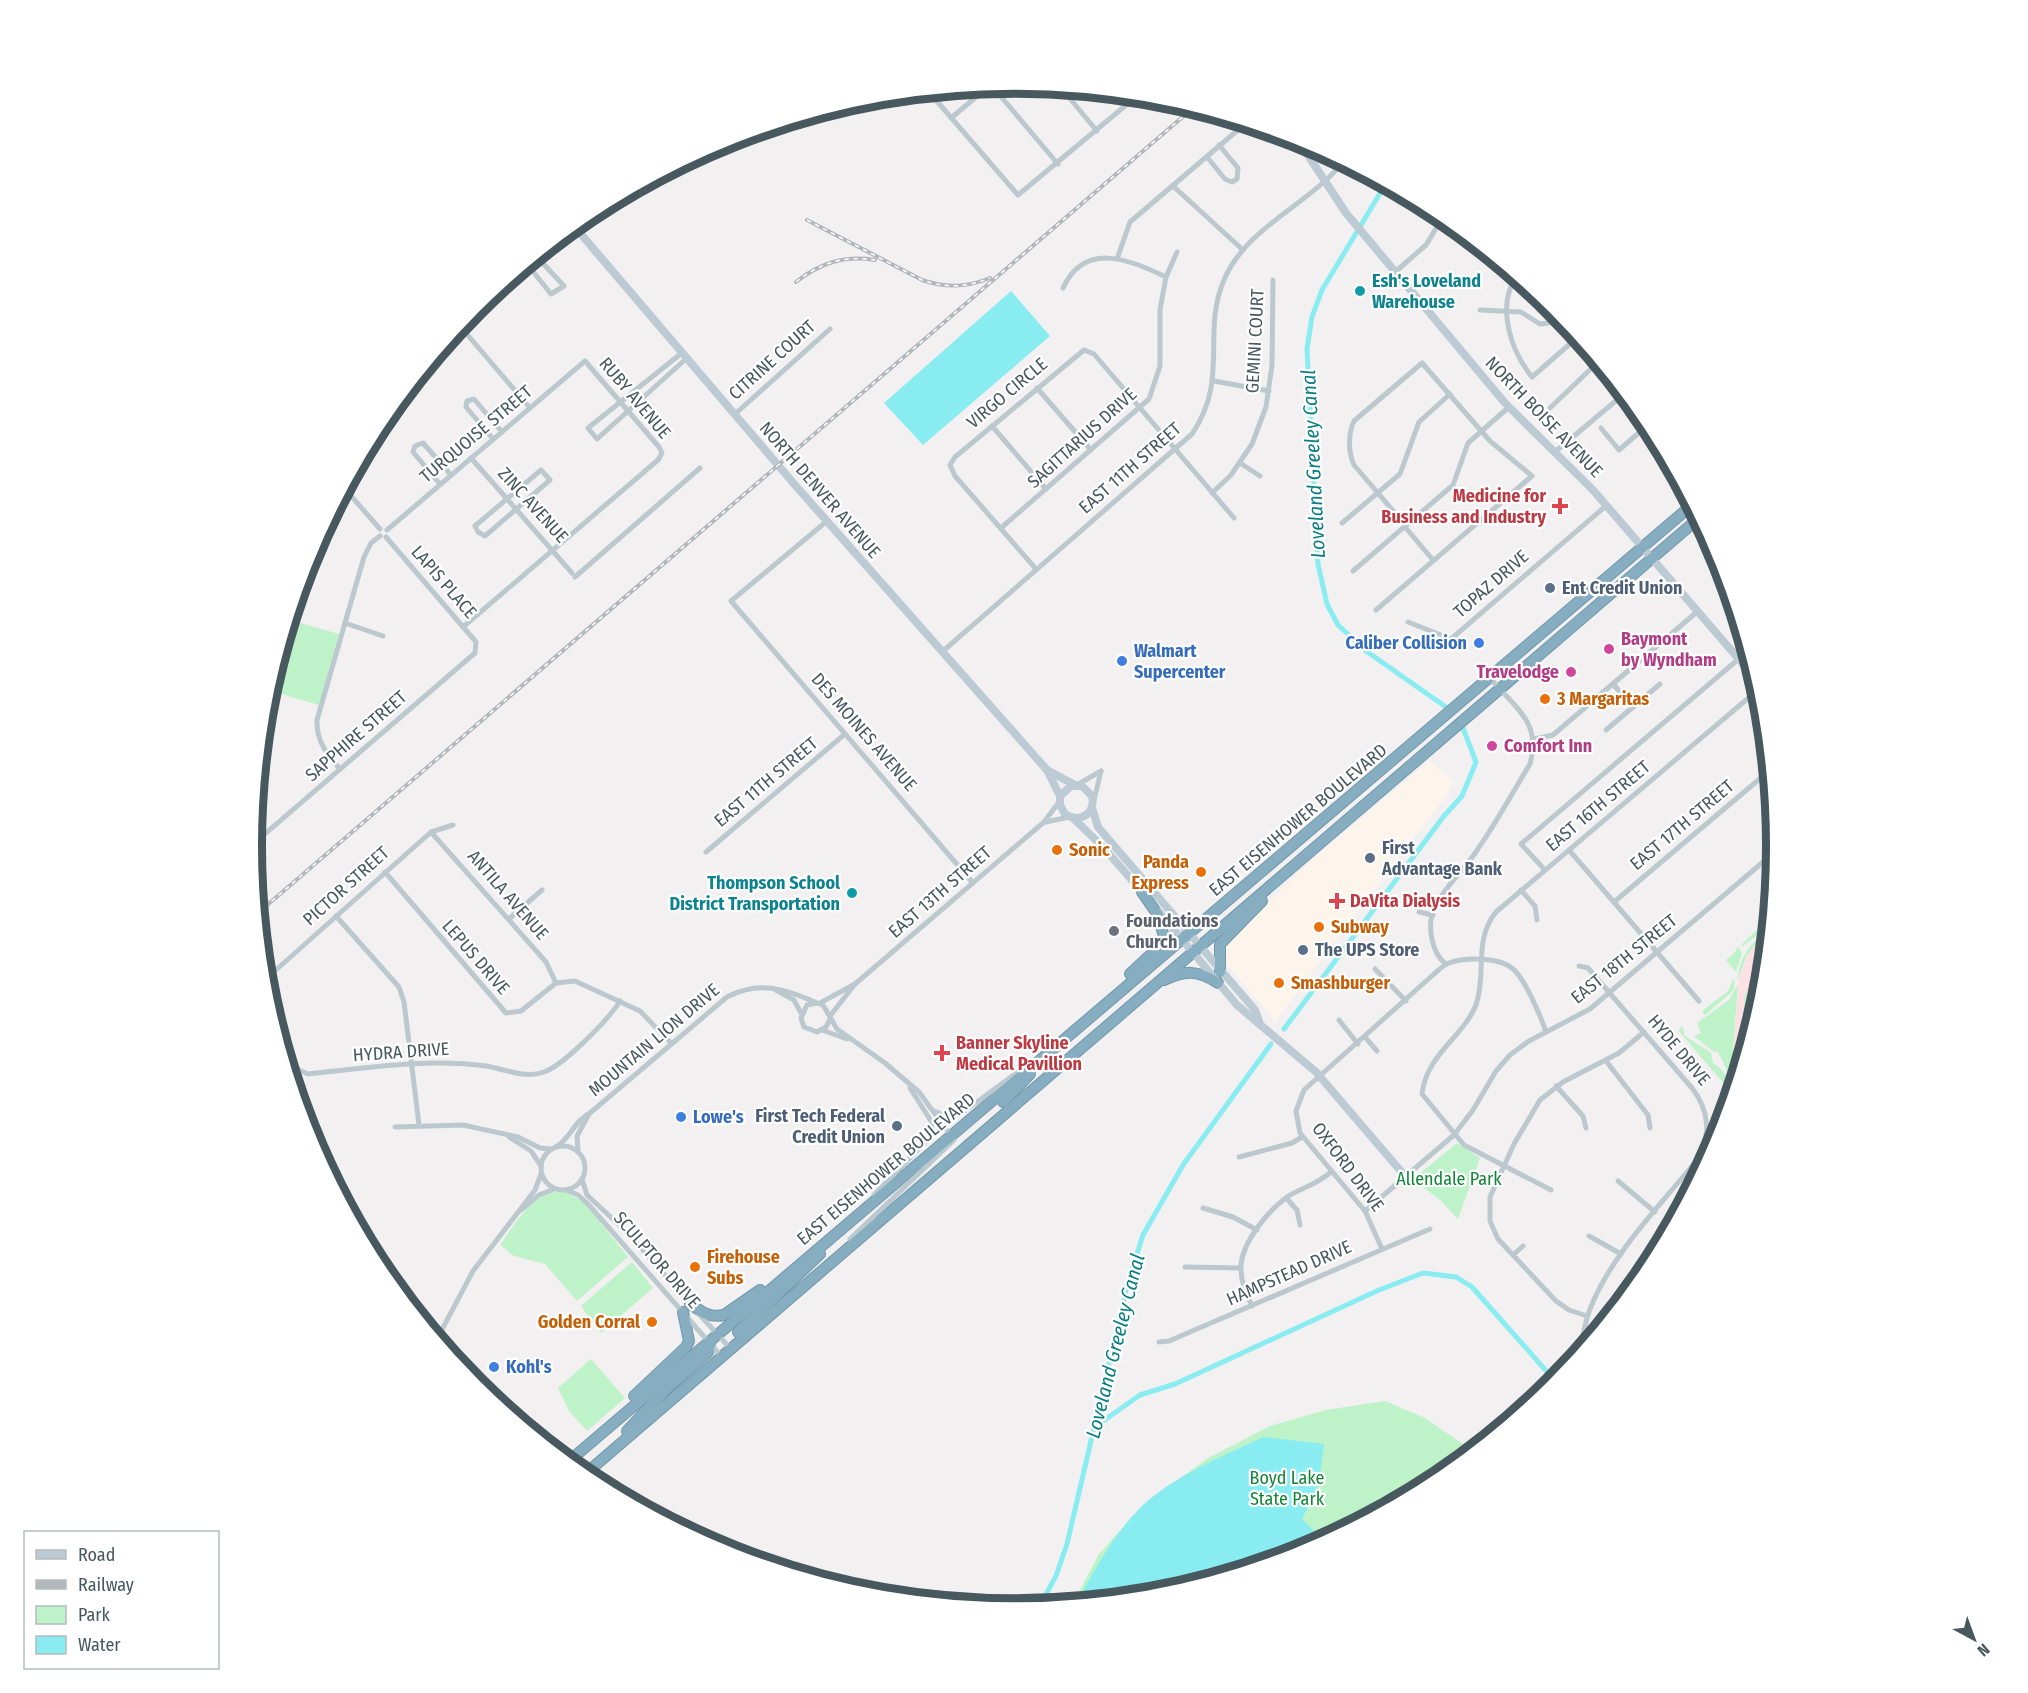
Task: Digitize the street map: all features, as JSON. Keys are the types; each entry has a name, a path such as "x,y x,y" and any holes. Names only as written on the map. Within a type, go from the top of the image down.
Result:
{"highway":[{"name":"EAST EISENHOWER BOULEVARD","path":"574,1456 1686,510"},
{"name":"EAST EISENHOWER BOULEVARD","path":"591,1469 725,1349 1692,524"},
{"path":"1127,1006 1161,982 1182,973 1201,973 1219,978 1220,944 1270,894 1270,886"},
{"path":"969,1140 969,1132 1012,1094 1049,1051 1161,944 1164,933 1161,922 1142,892"},
{"path":"725,1349 812,1263 846,1224"},
{"path":"579,1452 589,1438 686,1347 689,1341 686,1308 706,1316 724,1315 780,1275 793,1270"},
{"path":"604,1458 658,1397 708,1352 712,1340"}],"main road":[{"name":"NORTH BOISE AVENUE","path":"1306,154 1323,182 1354,222 1509,407 1607,505 1743,664"},
{"name":"NORTH DENVER AVENUE","path":"580,233 827,520 1047,770 1060,798"},
{"name":"NORTH DENVER AVENUE","path":"1047,770 1076,785"},
{"path":"1186,936 1142,892 1104,848 1062,810 1060,798 1066,789 1076,785 1089,792 1098,827 1186,936 1195,949 1219,978 1255,1010 1260,1022 1320,1076 1405,1176"},
{"path":"1071,818 1082,818 1092,807"}],"street":[{"path":"951,118 978,95"},
{"path":"998,95 1058,164"},
{"path":"1068,97 1097,130"},
{"path":"935,99 1018,195 1058,164 1127,104"},
{"path":"1117,259 1130,222 1239,129"},
{"path":"1207,157 1225,179 1232,182 1237,179 1238,168 1220,146"},
{"name":"EAST 11TH STREET","path":"942,652 1175,451 1199,424 1214,381 1216,312 1220,291 1229,270 1243,250 1337,168"},
{"path":"1173,186 1243,250"},
{"path":"1395,272 1426,245 1438,225"},
{"name":"SAGITTARIUS DRIVE","path":"1001,528 1141,409 1149,399 1158,378 1160,310 1166,277 1177,252"},
{"path":"1063,288 1070,273 1087,260 1117,259 1166,277"},
{"path":"532,270 551,294 559,291 564,286 542,261"},
{"name":"GEMINI COURT","path":"1212,493 1240,463 1258,430 1269,391 1272,365 1271,320 1275,300 1274,280"},
{"path":"1513,284 1507,311 1512,340 1519,358 1532,376 1571,343 1557,327"},
{"path":"1480,310 1521,312 1540,324 1553,322"},
{"name":"CITRINE COURT","path":"735,414 830,329"},
{"path":"466,333 530,408"},
{"name":"VIRGO CIRCLE","path":"1036,569 955,476 950,465 955,457 1078,353 1087,349 1094,354 1234,518"},
{"path":"685,355 628,412 597,439 591,435 588,428 685,355"},
{"name":"TURQUOISE STREET","path":"340,769 322,748 316,731 317,720 364,556 371,543 585,362"},
{"name":"RUBY AVENUE","path":"552,550 658,460 662,453 585,362"},
{"path":"1376,610 1532,476 1481,431 1422,363 1354,421 1350,430 1350,440 1354,465 1433,560"},
{"path":"1550,408 1593,367"},
{"path":"1214,381 1269,391"},
{"path":"1037,388 1091,450"},
{"path":"1342,523 1400,474 1419,422 1450,394"},
{"path":"493,440 466,407 467,401 474,399 502,432"},
{"path":"1556,452 1618,399"},
{"path":"1353,571 1453,485 1465,448 1509,407"},
{"path":"992,426 1046,489"},
{"path":"1601,428 1619,450 1640,431"},
{"path":"440,484 413,452 415,446 423,443 451,475"},
{"name":"ZINC AVENUE","path":"471,458 574,575 700,468"},
{"path":"1240,463 1260,476"},
{"path":"541,470 550,480 485,536 478,532 475,526 507,499 541,470"},
{"name":"LAPIS PLACE","path":"350,495 476,642 477,648"},
{"name":"TOPAZ DRIVE","path":"1408,622 1450,639 1607,505"},
{"name":"DES MOINES AVENUE","path":"827,520 731,601 973,883"},
{"path":"463,627 552,550"},
{"path":"1534,739 1553,735 1698,611"},
{"path":"345,624 383,636"},
{"name":"SAPPHIRE STREET","path":"262,836 475,653 477,648"},
{"path":"1545,870 1521,844 1741,657"},
{"path":"1490,678 1531,725 1534,739 1530,764 1474,855 1439,902 1433,915 1433,945 1440,960 1446,964 1458,960 1480,960 1505,964 1516,972 1546,1032"},
{"path":"1613,684 1633,707"},
{"path":"1606,730 1660,684"},
{"name":"EAST 16TH STREET","path":"1454,1135 1424,1098 1422,1090 1442,1049 1473,1010 1478,998 1483,935 1492,917 1751,696"},
{"name":"EAST 11TH STREET","path":"706,852 845,734"},
{"path":"1076,785 1101,771 1092,807"},
{"name":"EAST 17TH STREET","path":"1614,902 1762,777"},
{"name":"EAST 13TH STREET","path":"830,1017 837,1004 855,984 1044,822 1060,798"},
{"name":"EAST 13TH STREET","path":"1044,822 1071,818"},
{"name":"PICTOR STREET","path":"273,974 431,832 453,825"},
{"name":"ANTILA AVENUE","path":"431,832 546,962 556,983"},
{"path":"1569,850 1699,1001"},
{"name":"EAST 18TH STREET","path":"1365,1211 1454,1135 1473,1110 1488,1082 1502,1063 1519,1048 1580,1016 1765,860"},
{"name":"LEPUS DRIVE","path":"385,872 506,1013 521,1011 556,983"},
{"path":"509,919 542,890"},
{"path":"1521,890 1535,906 1537,920"},
{"path":"1419,912 1433,915"},
{"path":"336,916 399,987 404,1002 419,1125"},
{"name":"OXFORD DRIVE","path":"1382,1249 1365,1211 1302,1137 1297,1122 1298,1106 1304,1090 1446,964"},
{"name":"HYDE DRIVE","path":"1579,966 1588,968 1698,1096 1706,1113 1706,1135"},
{"path":"1375,969 1406,1001"},
{"path":"556,983 575,981 640,1011 670,1043"},
{"name":"EAST 13TH STREET","path":"818,1003 855,984"},
{"name":"MOUNTAIN LION DRIVE","path":"554,1148 567,1138 582,1117 590,1113 727,997 751,988 788,989 818,1003"},
{"path":"774,989 794,1000 801,1013 801,1023 808,1030 822,1030 848,1039 885,1063 909,1086 919,1092 952,1134 954,1140 859,1229 838,1254"},
{"name":"HYDRA DRIVE","path":"295,1066 308,1074 447,1062 488,1066 522,1074 542,1073 602,1024 620,1001"},
{"path":"801,1013 807,1005 818,1003 827,1008 830,1017 848,1039"},
{"path":"822,1030 830,1017"},
{"path":"1339,1020 1358,1044"},
{"path":"1587,1316 1569,1310 1556,1301 1498,1239 1490,1216 1491,1192 1537,1103 1556,1086 1606,1061 1644,1032"},
{"path":"1365,1037 1377,1051"},
{"path":"933,1110 946,1116 962,1113 1023,1067 1049,1051"},
{"path":"1606,1061 1648,1115 1650,1128"},
{"path":"846,1224 932,1135 931,1121 909,1086"},
{"path":"1556,1086 1583,1116 1586,1128"},
{"name":"MOUNTAIN LION DRIVE","path":"578,1153 577,1136 590,1113"},
{"path":"395,1126 463,1125 507,1136 540,1148 568,1147 578,1153 585,1165 582,1179 566,1190 554,1189 539,1195 519,1211"},
{"path":"1454,1135 1464,1144 1551,1190"},
{"path":"1697,1159 1706,1135"},
{"path":"507,1136 531,1151 541,1166"},
{"path":"1239,1157 1302,1137"},
{"path":"441,1332 473,1271 538,1186 544,1156 554,1148"},
{"path":"1583,1338 1587,1316 1621,1254 1697,1160"},
{"path":"1252,1306 1243,1283 1241,1268 1246,1250 1257,1230 1286,1198 1311,1187 1331,1172"},
{"path":"541,1174 546,1183 554,1189"},
{"name":"SCULPTOR DRIVE","path":"582,1179 587,1195 628,1233 712,1340 725,1349"},
{"path":"1618,1181 1655,1212"},
{"name":"SCULPTOR DRIVE","path":"566,1190 578,1195 588,1204 686,1308 712,1340 725,1349"},
{"path":"1286,1198 1297,1210 1300,1225"},
{"path":"1203,1208 1233,1217 1257,1230"},
{"name":"HAMPSTEAD DRIVE","path":"1159,1342 1169,1341 1430,1229"},
{"path":"1590,1236 1621,1254"},
{"path":"1513,1255 1523,1246"},
{"path":"1185,1267 1241,1268"}],"shaded area":[{"path":"1429,761 1453,781 1444,798 1275,1021 1224,961 1223,948 1306,865"},
{"path":"1760,939 1752,993 1733,1066 1739,978 1750,950"}],"green space":[{"path":"297,622 339,634 319,705 278,693"},
{"path":"1762,926 1761,932 1743,946 1741,945"},
{"path":"1761,936 1747,955 1737,982 1743,958"},
{"path":"1738,946 1742,953 1736,972 1726,960"},
{"path":"1735,980 1733,991 1705,1015 1702,1011 1728,991"},
{"path":"1738,984 1733,1066 1730,1075 1718,1052 1713,1051 1694,1036 1701,1033 1697,1023 1729,1000"},
{"path":"1745,993 1751,994 1747,995 1742,1033"},
{"path":"1683,1026 1684,1035 1711,1053 1713,1063 1722,1070 1728,1080 1726,1087 1678,1030"},
{"name":"Allendale Park","path":"1457,1143 1480,1158 1458,1219 1440,1200 1422,1186 1418,1175"},
{"path":"563,1191 585,1203 628,1257 577,1301 545,1264 514,1256 500,1245 519,1218 534,1202 552,1192"},
{"path":"632,1262 653,1288 601,1333 581,1306"},
{"path":"591,1359 625,1398 587,1431 569,1411 558,1388"},
{"name":"Boyd Lake State Park","path":"1385,1401 1425,1418 1467,1447 1432,1472 1347,1521 1256,1559 1161,1584 1077,1596 1099,1554 1140,1508 1208,1458 1270,1426 1326,1410"}],"water":[{"path":"1011,291 1050,336 923,445 884,403"},
{"path":"1263,1437 1324,1444 1319,1484 1302,1519 1317,1534 1256,1559 1209,1573 1161,1584 1080,1595 1113,1541 1130,1518 1153,1496 1183,1476"}],"waterway":[{"name":"Loveland Greeley Canal","path":"1382,191 1322,290 1312,317 1307,349 1318,564 1327,604 1338,625 1366,651 1446,707"},
{"name":"Loveland Greeley Canal","path":"1284,1029 1444,816 1462,796 1476,762 1463,728"},
{"name":"Loveland Greeley Canal","path":"1044,1597 1056,1576 1067,1544 1128,1282 1143,1235 1183,1165 1271,1044"},
{"path":"1096,1426 1140,1395 1175,1384 1379,1290 1423,1273 1456,1277 1472,1287 1549,1374"}],"railway":[{"path":"265,907 1185,115"},
{"path":"807,220 922,280 956,286 990,278"},
{"path":"796,282 823,265 833,262 853,259 875,260"}],"place":[{"name":"Esh's Loveland Warehouse","path":"1360,291"},
{"name":"Medicine for Business and Industry","path":"1560,506"},
{"name":"Ent Credit Union","path":"1550,588"},
{"name":"Caliber Collision","path":"1479,643"},
{"name":"Baymont by Wyndham","path":"1609,649"},
{"name":"Walmart Supercenter","path":"1122,661"},
{"name":"Travelodge","path":"1571,672"},
{"name":"3 Margaritas","path":"1545,699"},
{"name":"Comfort Inn","path":"1492,746"},
{"name":"Sonic","path":"1057,850"},
{"name":"First Advantage Bank","path":"1370,858"},
{"name":"Panda Express","path":"1201,872"},
{"name":"Thompson School District Transportation","path":"852,893"},
{"name":"DaVita Dialysis","path":"1337,901"},
{"name":"Subway","path":"1319,927"},
{"name":"Foundations Church","path":"1114,931"},
{"name":"The UPS Store","path":"1303,950"},
{"name":"Smashburger","path":"1279,983"},
{"name":"Banner Skyline Medical Pavillion","path":"942,1053"},
{"name":"Lowe's","path":"681,1117"},
{"name":"First Tech Federal Credit Union","path":"897,1126"},
{"name":"Firehouse Subs","path":"695,1267"},
{"name":"Golden Corral","path":"652,1322"},
{"name":"Kohl's","path":"494,1367"}]}
